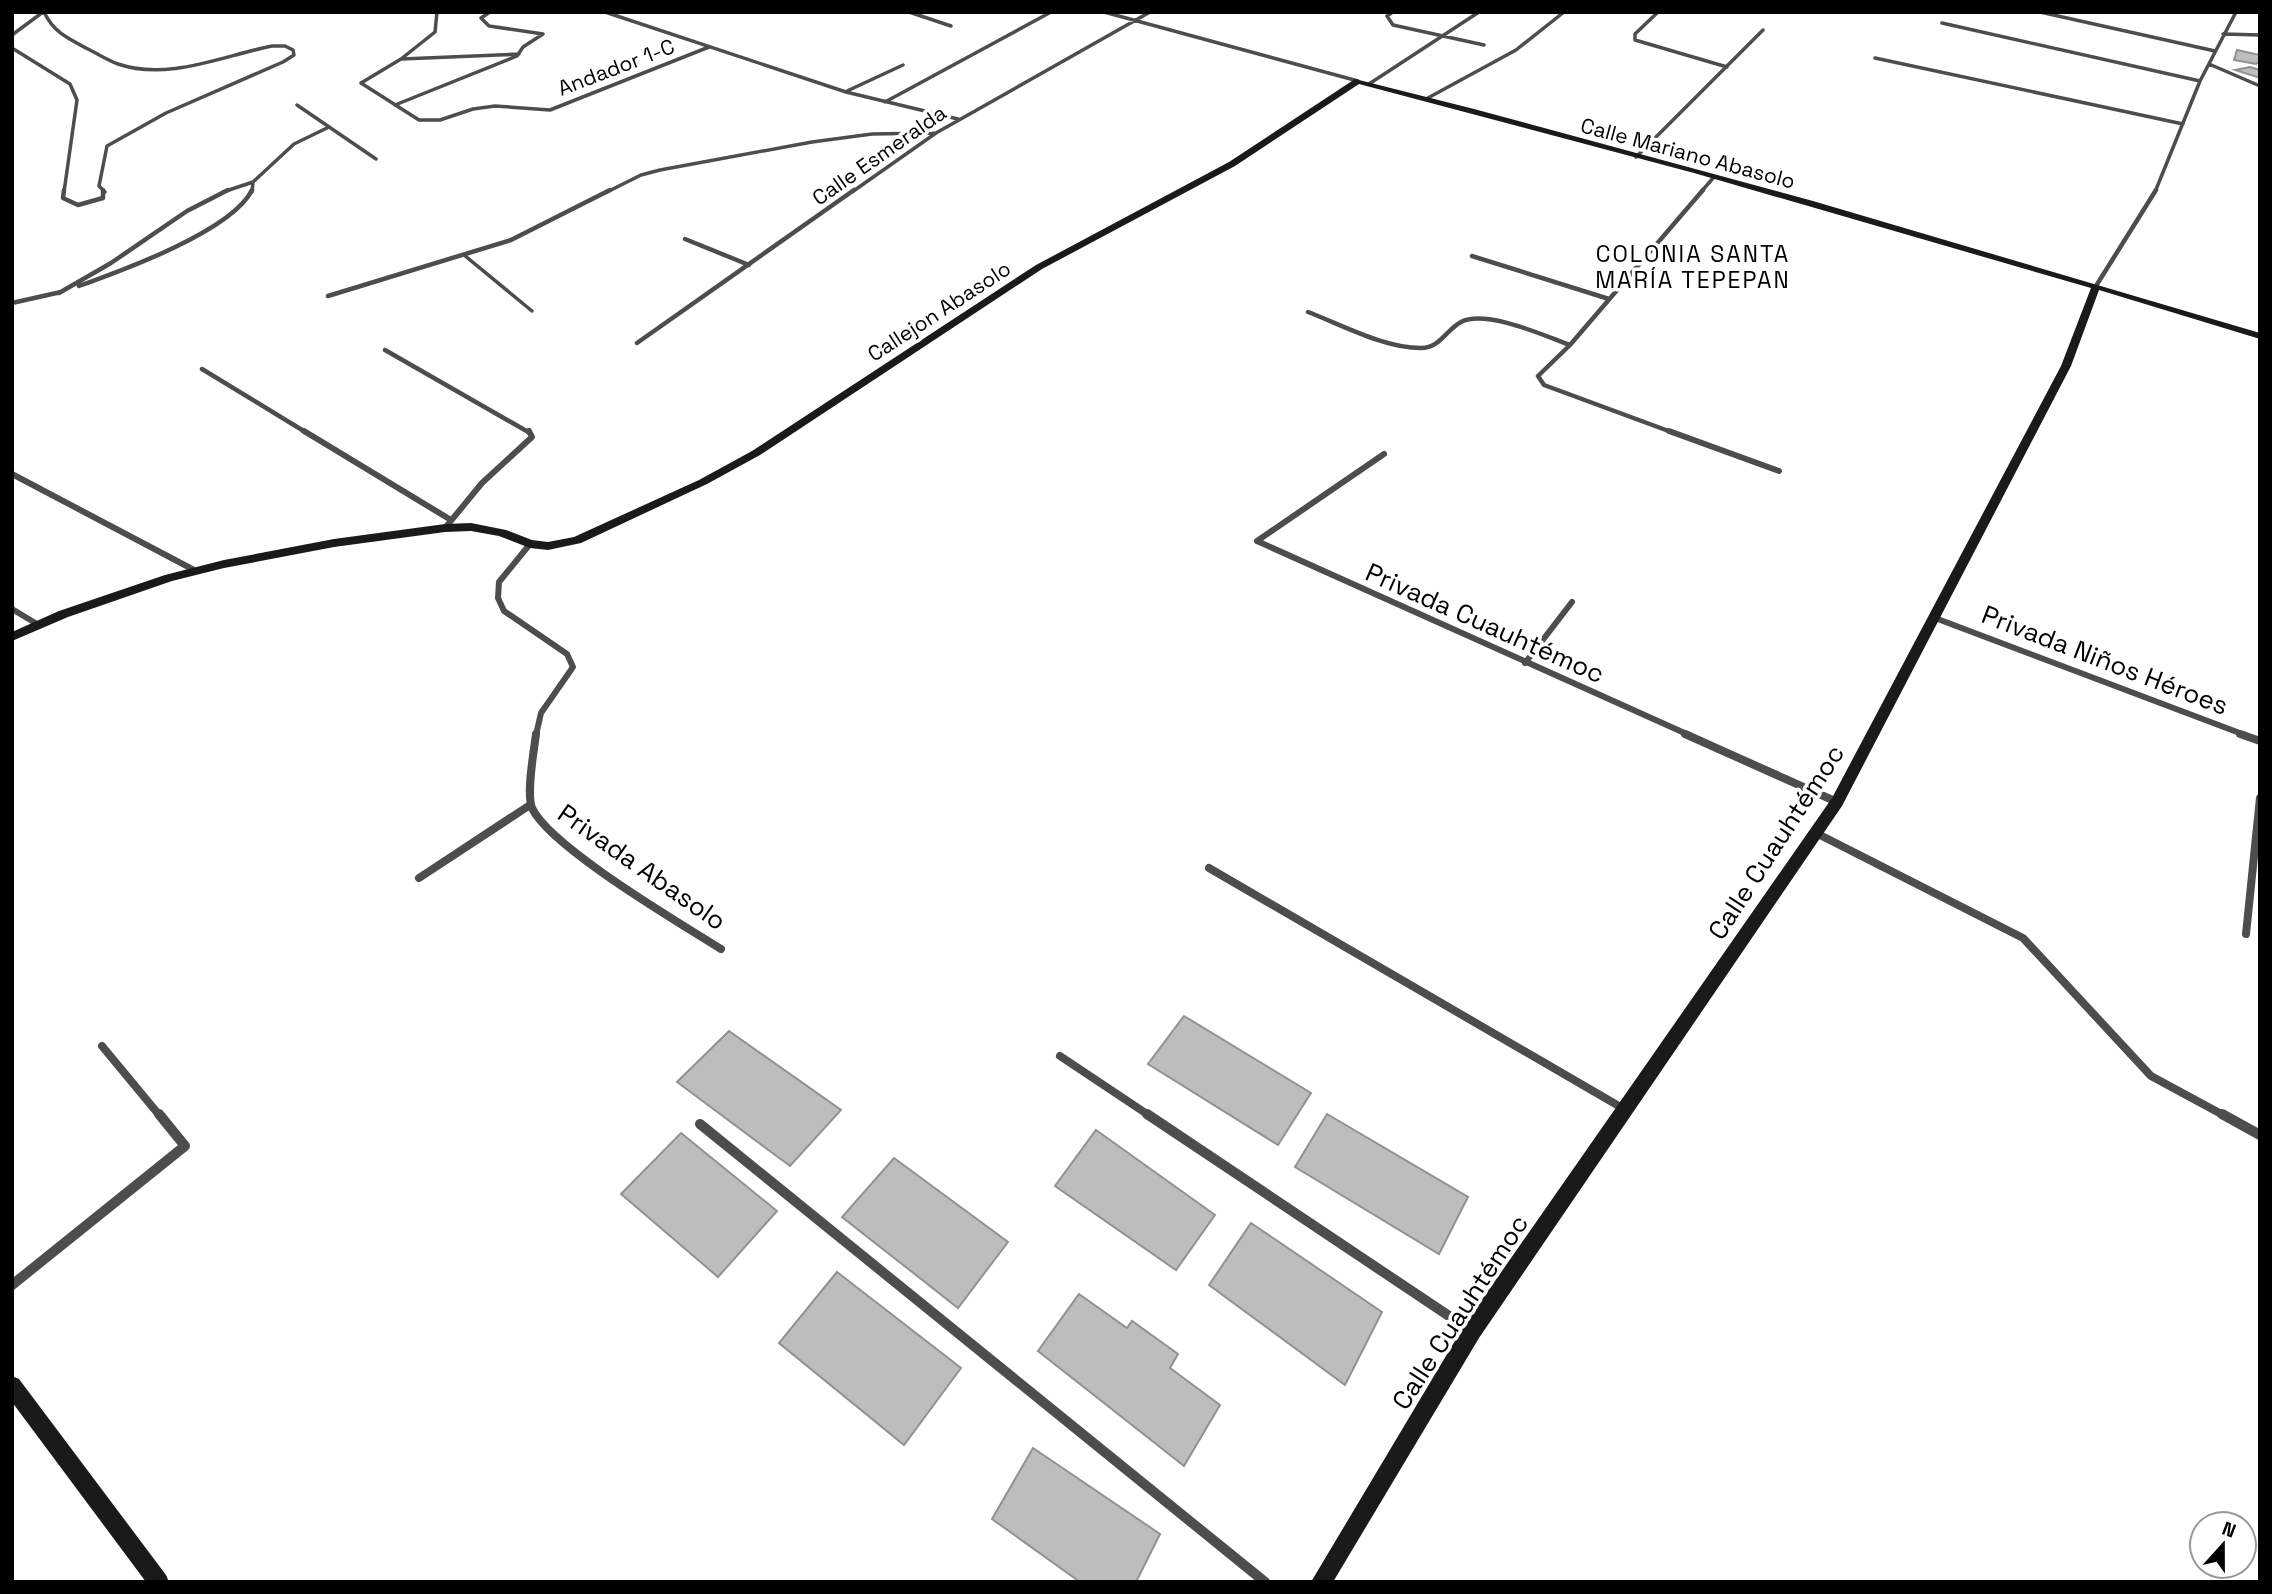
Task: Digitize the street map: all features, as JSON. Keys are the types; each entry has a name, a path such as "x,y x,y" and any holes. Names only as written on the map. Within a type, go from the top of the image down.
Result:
{"street":[{"path":"12,35 44,12 51,28 77,44 122,65 144,69 168,69 272,46 285,46 293,50 294,55 166,113 107,146 99,186 105,192 103,198 79,205 69,203 64,198 68,148 76,119 77,100 70,85 12,48"},
{"name":"Andador 1-C","path":"437,12 435,32 401,59 362,83 419,120 428,122 473,109 495,106 550,110 709,47"},
{"path":"395,105 519,54 523,47 543,34 489,26 481,18 490,12"},
{"path":"605,12 846,92 958,119"},
{"path":"909,12 951,26"},
{"path":"884,102 1051,12"},
{"name":"Calle Mariano Abasolo","path":"1104,12 1714,177 2096,286 2260,336"},
{"name":"Calle Esmeralda","path":"637,343 936,133 1150,12"},
{"path":"1392,12 1387,16 1393,25 1484,45"},
{"path":"1363,82 1442,37 1479,12"},
{"path":"1426,99 1500,61 1539,34 1564,12"},
{"path":"1658,12 1635,34 1635,40 1727,66"},
{"path":"2040,12 2215,51"},
{"name":"Calle Cuauhtémoc","path":"1321,1582 1472,1331 1837,802 2066,366 2096,286 2152,200 2200,81 2236,12"},
{"path":"1942,23 2200,81"},
{"path":"1636,157 1763,30"},
{"path":"2223,34 2260,35"},
{"path":"401,59 519,54"},
{"path":"1875,58 2183,124"},
{"path":"2209,64 2260,86"},
{"path":"846,92 903,65"},
{"name":"Callejon Abasolo","path":"530,544 548,546 577,540 703,482 756,453 1039,267 1232,164 1363,82"},
{"path":"296,106 376,159"},
{"path":"59,293 111,263 187,211 217,194 253,182 294,144 329,127"},
{"path":"328,296 511,240 641,175 812,142 872,134 936,133"},
{"path":"1714,177 1570,345 1538,376 1544,385 1779,471"},
{"path":"12,303 59,293 121,271 215,223 252,193 253,182"},
{"path":"685,239 749,265"},
{"path":"1472,256 1609,299"},
{"path":"1308,313 1404,346 1423,348 1438,343 1461,322 1472,318 1491,320 1570,345"},
{"path":"385,350 528,430 532,437 482,483 448,524"},
{"path":"202,369 448,524"},
{"name":"Privada Cuauhtémoc","path":"1384,454 1258,541 1837,802"},
{"path":"12,474 196,571"},
{"path":"12,636 96,601 196,571 288,550 448,524 502,533 530,544"},
{"name":"Privada Abasolo","path":"530,544 499,582 498,598 504,611 567,654 573,667 568,680 538,718 530,805 539,822 565,844 721,949"},
{"path":"1525,663 1572,602"},
{"path":"12,608 37,624"},
{"name":"Privada Niños Héroes","path":"1935,618 2260,741"},
{"path":"2246,934 2260,798"},
{"path":"419,878 530,805"},
{"path":"1816,833 2023,938 2151,1076 2260,1135"},
{"path":"1209,868 1625,1110"},
{"path":"12,1285 185,1146 102,1046"},
{"path":"1060,1056 1472,1331"},
{"path":"700,1124 1265,1582"},
{"path":"12,1386 159,1582"}],"lane":[{"path":"464,255 532,311"}],"building":[{"path":"2237,50 2260,55 2260,61 2256,64 2234,60"},
{"path":"2250,67 2260,70 2260,78 2235,70"},
{"path":"1184,1016 1311,1093 1278,1145 1148,1064"},
{"path":"729,1031 841,1110 790,1166 677,1082"},
{"path":"1327,1114 1468,1197 1439,1254 1295,1167"},
{"path":"1096,1130 1215,1215 1176,1270 1055,1186"},
{"path":"681,1133 777,1211 718,1277 621,1194"},
{"path":"894,1158 1008,1242 958,1308 842,1217"},
{"path":"1251,1223 1382,1312 1345,1385 1209,1285"},
{"path":"837,1272 961,1368 904,1445 779,1343"},
{"path":"1079,1294 1127,1328 1132,1321 1178,1354 1170,1368 1220,1405 1184,1466 1038,1351"},
{"path":"1033,1448 1160,1534 1136,1582 1080,1582 992,1519"}],"district":[{"name":"COLONIA SANTA MARÍA TEPEPAN","path":"1693,267"}]}
